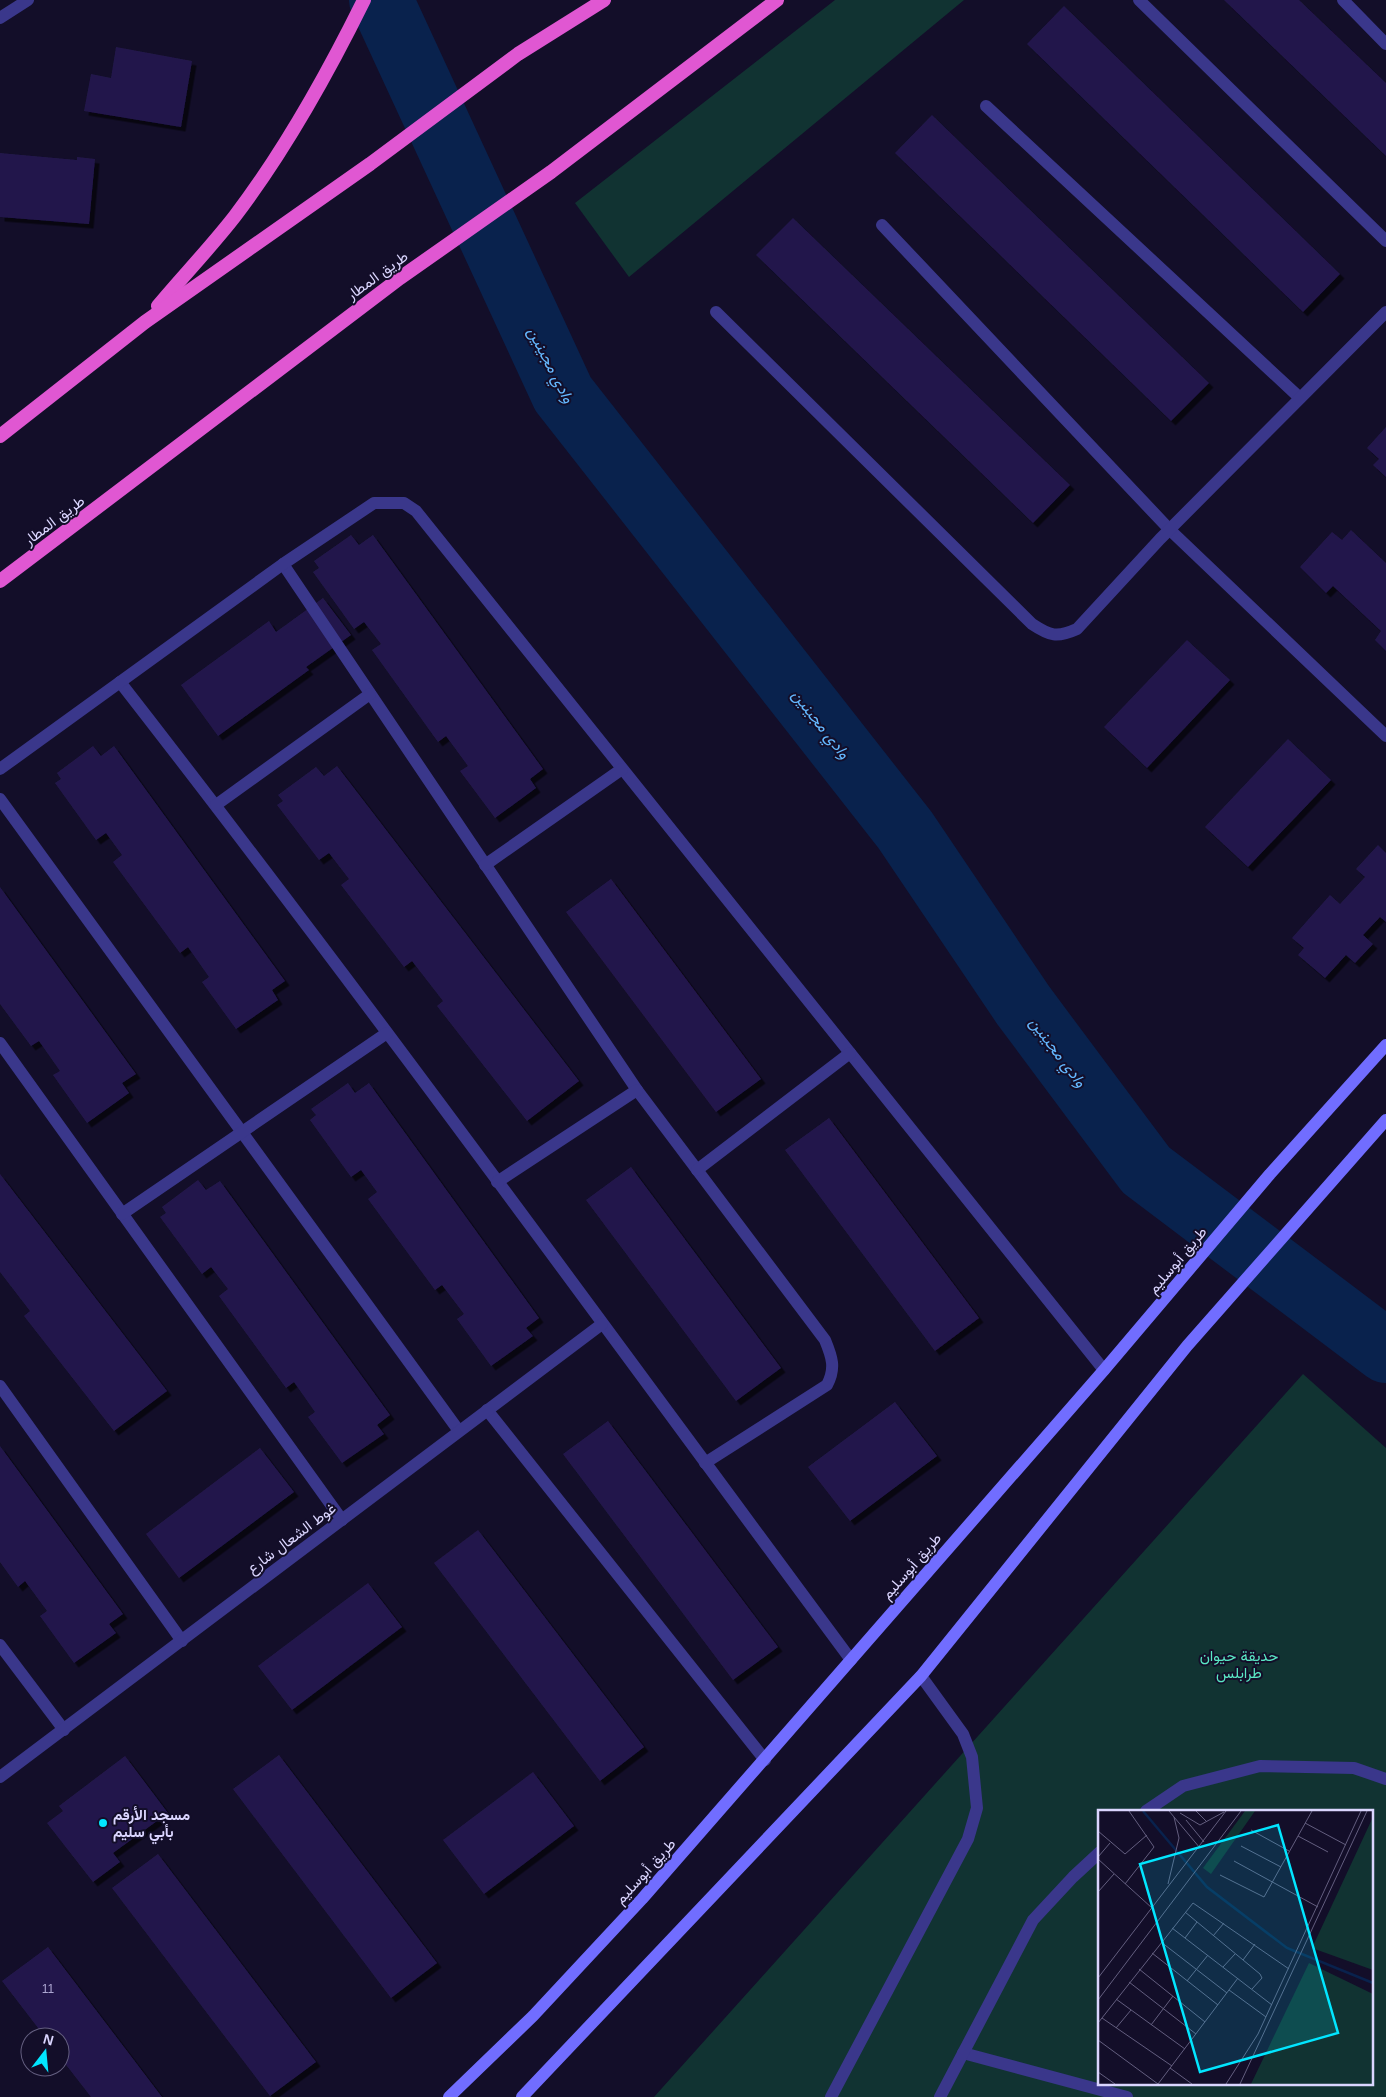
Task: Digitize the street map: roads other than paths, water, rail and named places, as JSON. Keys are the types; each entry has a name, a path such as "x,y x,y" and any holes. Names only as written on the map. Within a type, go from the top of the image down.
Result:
{"highway":[{"path":"145,322 234,216 271,164 327,74 364,0"},
{"name":"طريق المطار","path":"0,581 400,278 551,172 777,0"},
{"path":"0,436 145,322 370,164 518,54 598,2"}],"main road":[{"name":"طريق أبوسليم","path":"449,2097 533,2016 642,1899 1178,1285 1270,1174 1386,1045"},
{"path":"522,2097 921,1676 1187,1346 1386,1120"}],"street":[{"path":"0,18 28,0"},
{"path":"1139,0 1386,241"},
{"path":"1343,0 1386,44"},
{"path":"986,106 1300,398"},
{"path":"882,225 1170,530 1386,736"},
{"path":"716,312 1032,624 1046,633 1062,636 1077,629 1170,530 1386,312"},
{"path":"0,769 283,564 374,503 404,503 416,511 1104,1370"},
{"path":"283,564 637,1090 825,1340 832,1359 833,1374 827,1385 706,1463"},
{"path":"120,682 386,1032 851,1660"},
{"path":"216,806 370,694"},
{"path":"485,865 622,769"},
{"path":"0,799 459,1431"},
{"path":"122,1214 386,1032"},
{"path":"0,1043 342,1520"},
{"path":"697,1170 850,1053"},
{"path":"497,1182 637,1090"},
{"name":"غوط الشعال شارع","path":"0,1777 602,1324"},
{"path":"0,1386 182,1641"},
{"path":"487,1410 765,1760"},
{"path":"0,1645 64,1730"},
{"path":"831,2097 968,1839 977,1808 972,1757 963,1734 921,1676"},
{"path":"1147,1810 1183,1786 1260,1766 1354,1768 1386,1779"},
{"path":"940,2097 1033,1920 1073,1877 1098,1854"},
{"path":"963,2053 1126,2097"}],"waterway":[{"name":"وادي مجينين","path":"381,0 563,394 905,830 1023,1005 1146,1170 1386,1351"}],"place":[{"name":"مسجد الأرقم بأبي سليم","path":"103,1823"}],"park label":[{"name":"حديقة حيوان طرابلس","path":"1239,1664"}]}
